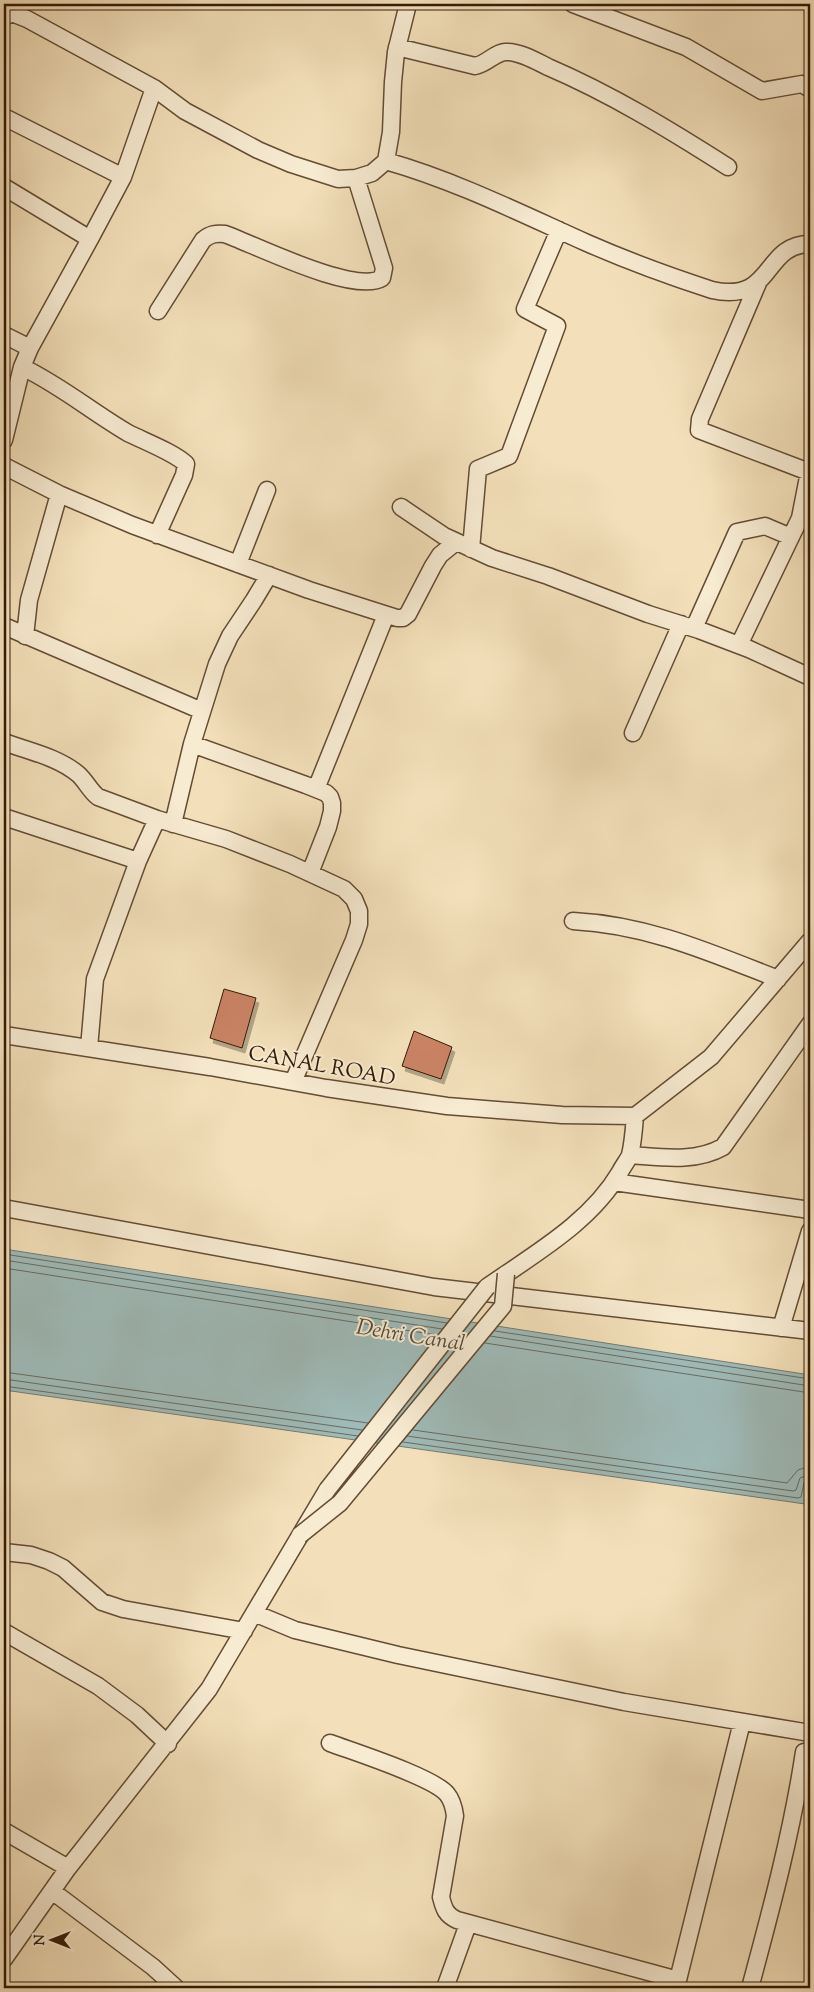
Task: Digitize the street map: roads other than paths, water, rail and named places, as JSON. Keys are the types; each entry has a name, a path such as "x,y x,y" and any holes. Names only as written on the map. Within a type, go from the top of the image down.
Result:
{"street":[{"path":"5,15 12,13 27,19 154,88 185,111 258,150 321,175 338,179 356,178 372,173 386,161 391,132 393,82 397,47 408,4"},
{"path":"573,4 686,47 762,91 802,84 810,89"},
{"path":"397,47 475,66 484,64 497,54 506,52 532,60 576,79 621,102 728,167"},
{"path":"4,440 22,367 30,348 123,177 154,88"},
{"path":"4,117 123,177"},
{"path":"386,161 449,181 621,258 712,290 738,293 758,283"},
{"path":"158,311 203,240 209,235 216,233 225,234 299,265 326,274 370,282 382,278 384,268 356,178"},
{"path":"4,186 90,239"},
{"path":"463,545 478,469 508,456 557,326 525,309 559,230"},
{"path":"739,645 800,518 809,472 699,430 700,419 758,283 780,256 790,248 799,244 810,244"},
{"path":"4,335 30,348"},
{"path":"22,367 65,390 103,418 151,445 172,454 186,464 184,475 158,535"},
{"path":"4,466 59,494 158,535 386,615 404,618 440,555 463,545"},
{"path":"238,564 266,490"},
{"path":"25,636 29,600 59,494"},
{"path":"401,507 463,545 515,567 548,576 739,645 810,677"},
{"path":"633,733 737,532 765,526 791,537"},
{"path":"173,824 192,744 218,664 230,636 269,574"},
{"path":"316,788 386,615"},
{"path":"4,626 202,710"},
{"path":"4,742 67,766 79,775 98,797 157,819 226,839 310,873 344,890 354,899 359,911 359,924 293,1082"},
{"path":"192,744 316,788 330,797 332,811 328,827 310,873"},
{"path":"4,817 138,861"},
{"path":"89,1048 96,979 138,861 157,819"},
{"path":"573,921 612,924 639,929 682,942 778,980"},
{"path":"4,1960 68,1868 168,1744 209,1689 327,1490 487,1287 571,1228 594,1206 614,1182 630,1155 635,1116 711,1057 810,941"},
{"path":"630,1155 683,1158 713,1153 723,1147 810,1024"},
{"name":"CANAL ROAD","path":"4,1035 447,1106 562,1115 635,1116"},
{"path":"614,1182 810,1210"},
{"path":"4,1208 434,1287 810,1331"},
{"path":"781,1328 810,1231"},
{"path":"300,1535 340,1503 503,1306 506,1274"},
{"path":"4,1552 31,1555 49,1560 63,1568 102,1602 123,1609 244,1631"},
{"path":"254,1613 295,1630 398,1655 624,1702 807,1732 799,1786 775,1896 750,1988"},
{"path":"4,1632 98,1686 138,1715 168,1744"},
{"path":"330,1743 413,1774 435,1785 447,1794 453,1806 455,1816 442,1897 444,1909 449,1916 468,1924 677,1984 742,1722"},
{"path":"804,1752 810,1776"},
{"path":"4,1831 68,1868"},
{"path":"52,1891 153,1967 176,1988"},
{"path":"445,1988 468,1924"}],"water":[{"name":"Dehri Canal","path":"4,1249 810,1375 810,1469 805,1504 4,1390"}]}
